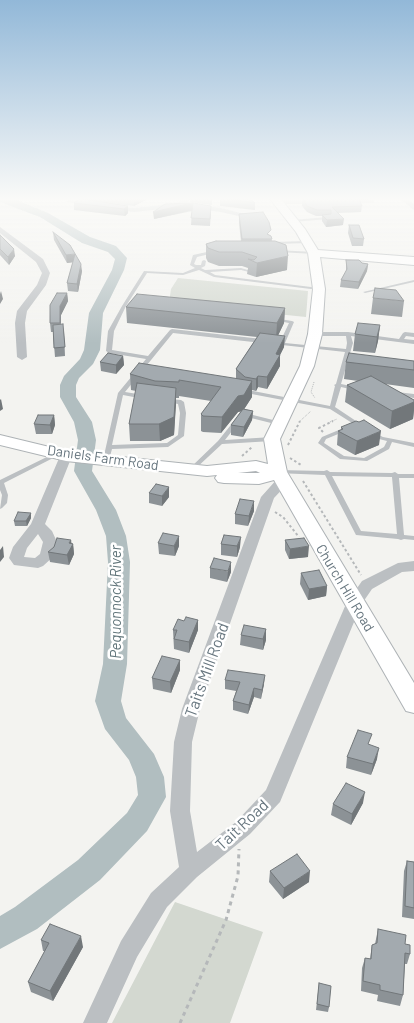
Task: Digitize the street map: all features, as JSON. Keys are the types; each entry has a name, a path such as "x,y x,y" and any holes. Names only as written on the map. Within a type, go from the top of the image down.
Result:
{"main road":[{"path":"272,439 307,366 314,340 319,289 314,254 310,247"},
{"path":"314,254 414,260"},
{"name":"Church Hill Road","path":"272,439 288,478 354,604 414,704"},
{"name":"Daniels Farm Road","path":"0,440 65,455 103,455 200,470 220,477 252,480 288,478"}],"street":[{"path":"22,247 40,261 46,273 41,285 22,311 20,323 22,357"},
{"path":"38,525 65,455"},
{"name":"Taits Mill Road","path":"190,870 180,811 183,742 191,709 268,497 288,478"},
{"path":"367,585 398,568 414,566"},
{"name":"Tait Road","path":"95,1023 129,949 159,900 190,870 236,835 273,796 354,604 367,585"}],"lane":[{"path":"225,251 208,252 195,256 192,263 198,269 214,276 319,289"},
{"path":"274,251 314,254"},
{"path":"198,269 202,266 208,252"},
{"path":"149,358 109,351 110,331 125,303 146,272 183,274 198,269 241,269 253,272"},
{"path":"261,275 264,276 262,282"},
{"path":"365,292 414,281"},
{"path":"125,303 135,304"},
{"path":"270,318 292,322 282,344"},
{"path":"159,399 181,402 183,413 181,436 168,445 103,455 121,393 139,374 149,358 172,331 282,344 348,334 414,342"},
{"path":"332,408 346,351 350,343 348,334"},
{"path":"401,340 405,334 414,334"},
{"path":"314,340 346,351"},
{"path":"337,385 366,389"},
{"path":"236,390 332,408 381,438 414,444"},
{"path":"385,392 414,396"},
{"path":"121,393 152,398"},
{"path":"200,470 241,414 279,423"},
{"path":"358,424 328,436 321,440 321,443 342,458 365,460 387,448 390,440"},
{"path":"220,442 272,439"},
{"path":"0,507 5,495 1,484 65,455"},
{"path":"327,472 358,533 414,538"},
{"path":"288,478 327,472 414,476"},
{"path":"395,474 401,538"}],"path":[{"path":"236,458 244,455 256,440"},
{"path":"288,478 367,585"},
{"path":"180,1023 219,938 231,904 240,862 236,835"}],"shaded area":[{"path":"178,278 308,291 306,317 169,303 171,289"},
{"path":"175,902 263,932 230,1023 112,1023"}],"building":[{"path":"0,247 12,247 14,249 8,257"},
{"path":"61,247 71,247 81,264 77,284 67,283 75,254 66,255"},
{"path":"286,247 288,256 257,263 248,259 254,260 257,257 242,252 219,252 208,248"},
{"path":"346,260 359,260 362,263 368,264 359,282 341,280 347,269"},
{"path":"375,288 396,290 404,301 373,298"},
{"path":"57,293 67,293 60,306 60,323 50,323 50,305"},
{"path":"137,294 285,308 277,323 126,307"},
{"path":"358,323 380,325 377,337 355,334"},
{"path":"63,324 65,347 54,348 53,325"},
{"path":"260,333 285,336 276,354 280,355 267,377 258,376 256,379 245,377 236,369"},
{"path":"108,353 123,356 116,365 100,362"},
{"path":"349,353 414,361 414,370 346,362"},
{"path":"139,363 252,381 244,395 238,396 222,417 203,416 201,414 221,387 179,380 179,382 155,381 130,374"},
{"path":"371,376 414,400 414,402 392,411 347,385"},
{"path":"137,383 176,388 174,417 159,424 129,424"},
{"path":"243,409 253,411 244,427 231,425"},
{"path":"38,415 54,415 50,425 34,424"},
{"path":"364,420 381,431 357,441 338,431 343,429 341,427"},
{"path":"156,484 169,487 162,496 149,493"},
{"path":"240,499 254,501 249,516 235,514"},
{"path":"18,512 31,513 26,521 14,521"},
{"path":"163,533 179,536 174,546 158,543"},
{"path":"224,535 241,537 237,546 221,544"},
{"path":"57,538 71,540 69,543 73,544 67,555 48,552 54,547"},
{"path":"304,538 309,546 290,549 285,540"},
{"path":"214,558 231,562 228,571 210,568"},
{"path":"319,570 327,586 309,589 301,573"},
{"path":"186,617 198,620 189,642 174,639 177,630 173,630 178,619 184,621"},
{"path":"244,625 266,629 263,639 241,635"},
{"path":"162,656 180,660 170,682 152,678"},
{"path":"228,670 265,675 262,690 254,688 249,705 233,701 240,682 225,680"},
{"path":"358,730 372,734 368,744 379,748 373,764 347,757"},
{"path":"346,783 365,792 352,814 333,804"},
{"path":"297,854 310,871 284,888 270,871"},
{"path":"407,861 414,862 414,908 405,906"},
{"path":"50,924 81,936 50,991 28,982 49,943 41,940"},
{"path":"378,929 406,935 405,944 410,945 410,954 405,953 403,995 380,990 380,985 363,981 365,958 371,959 372,945 377,943"},
{"path":"319,983 331,986 329,1007 317,1004"}],"waterway":[{"name":"Pequonnock River","path":"0,933 26,918 89,870 137,822 152,797 150,777 140,754 114,722 108,701 115,664 119,562 116,536 106,510 83,471 87,440 83,422 68,397 68,385 72,376 87,361 92,350 96,313 118,270 121,258 112,249 105,247"}]}
